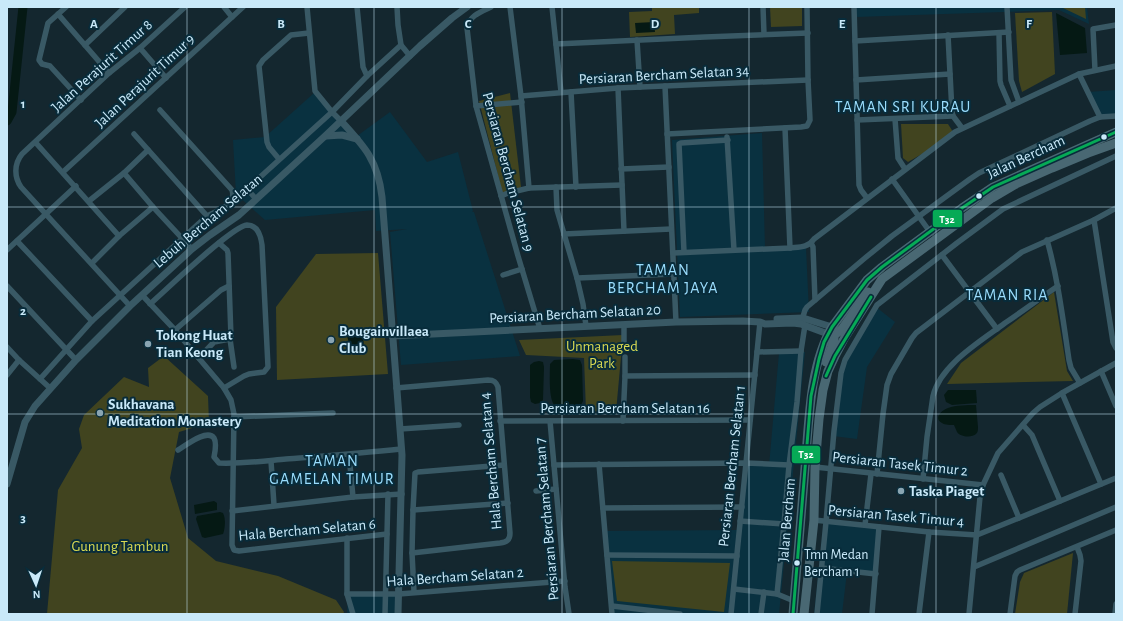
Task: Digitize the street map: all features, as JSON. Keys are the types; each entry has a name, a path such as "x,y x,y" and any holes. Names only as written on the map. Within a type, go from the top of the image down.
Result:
{"main road":[{"name":"Jalan Bercham","path":"804,614 814,520 808,422 820,354 831,332 867,280 882,267 962,208 994,187 1116,132"},
{"path":"1079,148 1116,138"},
{"name":"Jalan Bercham","path":"793,614 810,467 823,390 828,371 835,356 882,280 992,198 1016,184 1088,153 1116,144"},
{"path":"823,390 822,379 825,365 833,344 831,332 839,332 844,327 873,285 882,280"},
{"path":"794,600 798,604 799,614"}],"street":[{"path":"66,7 48,22 40,62 50,66 81,100"},
{"path":"85,46 126,7"},
{"name":"Jalan Perajurit Timur 8","path":"130,306 21,187 16,179 16,168 19,157 109,73 140,48 185,7"},
{"path":"224,7 232,17"},
{"name":"Jalan Perajurit Timur 9","path":"63,172 243,7"},
{"path":"307,7 315,91 332,112 358,139 374,162 381,187 400,429 402,473 398,614"},
{"path":"357,7 363,68 367,76"},
{"path":"397,7 401,45 410,56"},
{"name":"Lebuh Bercham Selatan","path":"7,484 8,472 25,422 34,406 76,360 130,306 192,249 238,215 410,56 452,18 467,7"},
{"name":"Persiaran Bercham Selatan 9","path":"490,7 472,18 468,23 467,28 476,106 540,329"},
{"path":"510,7 522,99 529,188"},
{"path":"552,7 561,92"},
{"path":"763,7 764,34"},
{"path":"667,134 804,127 809,123 807,7"},
{"path":"854,7 859,185 867,198"},
{"path":"1007,7 1011,80 1019,102"},
{"path":"58,14 109,73"},
{"path":"1095,70 1093,29 1116,25"},
{"path":"855,41 1009,32"},
{"path":"280,159 269,147 266,139 259,66 263,60 291,35 309,33"},
{"path":"556,44 808,33"},
{"path":"999,33 1000,81 1010,106"},
{"path":"948,36 953,116 962,128"},
{"path":"637,40 640,87"},
{"path":"256,199 247,189 332,112 367,76 401,45"},
{"path":"140,48 166,78"},
{"path":"673,253 790,248 805,246 811,243 814,239 905,169 962,128 1079,74 1116,66"},
{"path":"856,80 950,74"},
{"path":"1079,74 1100,117"},
{"name":"Persiaran Bercham Selatan 34","path":"476,106 561,92 618,88 808,80"},
{"path":"665,86 676,322"},
{"path":"618,88 624,231"},
{"path":"571,92 576,186"},
{"path":"40,379 92,321 207,216 231,202 234,196 232,190 160,110"},
{"path":"857,120 953,116"},
{"path":"777,594 789,465 797,402 803,323 805,310 807,307 865,258 979,173 1100,117 1116,116"},
{"path":"895,119 898,158 905,169"},
{"path":"785,128 790,248"},
{"path":"727,131 734,250"},
{"path":"134,134 207,216"},
{"path":"325,136 342,135 358,139"},
{"path":"684,252 679,145 680,143 728,140"},
{"path":"36,142 119,236"},
{"path":"89,201 124,173 148,150"},
{"path":"817,614 830,469 841,373 845,360 877,305 1003,209 1116,156"},
{"path":"668,159 680,158"},
{"path":"621,169 669,167"},
{"path":"124,173 182,240 192,249"},
{"path":"892,179 930,232 936,234 950,225 955,225"},
{"path":"501,196 529,188 622,185"},
{"path":"7,250 76,186"},
{"path":"556,187 557,210 577,278 586,326"},
{"path":"92,263 119,236 153,207"},
{"path":"865,525 887,385 891,374 912,338 916,333 969,291 1022,252 1046,240 1094,220 1116,208"},
{"path":"1094,220 1113,342 1116,348"},
{"path":"150,304 218,243 245,225 250,225 257,230 261,240 268,367 264,372 244,376 224,388"},
{"path":"564,234 671,228"},
{"path":"1046,240 1053,262 1058,286 1069,360 1071,368 1080,383"},
{"path":"17,242 92,321"},
{"path":"218,243 228,252 230,339 234,367"},
{"path":"811,243 813,248 815,300"},
{"path":"942,255 997,330"},
{"path":"503,274 522,269"},
{"path":"577,278 674,274"},
{"path":"7,286 76,360"},
{"path":"175,330 221,290 228,286"},
{"path":"923,479 934,391 944,374 967,351 1058,286"},
{"path":"142,295 199,358 224,388 231,400 234,417 232,511 352,497 402,494"},
{"path":"760,322 765,319 803,323 831,332"},
{"name":"Persiaran Bercham Selatan 20","path":"392,336 676,322 760,322"},
{"name":"Persiaran Bercham Selatan 1","path":"731,614 760,322"},
{"path":"624,324 624,348"},
{"path":"199,358 214,342 230,339"},
{"path":"7,348 50,388"},
{"path":"757,352 801,351"},
{"path":"623,420 625,357"},
{"path":"7,375 19,360"},
{"path":"969,614 983,485 998,454 1033,413 1040,407 1116,363"},
{"path":"1101,371 1116,406"},
{"path":"625,376 755,375"},
{"name":"Hala Bercham Selatan 4","path":"396,388 488,380 493,380 498,387 510,537 505,543 412,552"},
{"path":"1062,393 1101,484"},
{"path":"234,417 333,413"},
{"name":"Persiaran Bercham Selatan 16","path":"500,421 750,420"},
{"name":"Persiaran Bercham Selatan 7","path":"550,421 569,614"},
{"path":"1023,425 1032,435 1060,501"},
{"path":"400,429 459,426"},
{"path":"178,450 206,434 214,438 214,458 218,463 349,455 401,449"},
{"path":"349,455 352,497"},
{"path":"272,460 274,505"},
{"path":"554,465 746,463 789,465"},
{"path":"598,464 612,614"},
{"path":"402,473 504,465"},
{"name":"Persiaran Tasek Timur 2","path":"810,467 983,485"},
{"path":"414,592 412,552 416,473"},
{"path":"1001,475 1019,518"},
{"path":"977,535 1116,478"},
{"path":"536,490 556,489"},
{"path":"386,614 388,494"},
{"path":"413,510 508,503"},
{"path":"603,508 742,507"},
{"path":"974,567 1116,507"},
{"name":"Hala Bercham Selatan 6","path":"232,511 232,545 234,550 239,551 387,534"},
{"name":"Persiaran Tasek Timur 4","path":"814,520 929,532 977,535"},
{"path":"740,521 784,524"},
{"path":"872,614 879,527"},
{"path":"1010,614 1015,576 1017,572 1116,530"},
{"path":"920,614 929,532"},
{"path":"346,538 348,594 353,614"},
{"path":"1075,614 1081,561 1077,547"},
{"path":"607,555 737,556"},
{"path":"822,568 876,574"},
{"name":"Hala Bercham Selatan 2","path":"348,594 399,594 565,581"},
{"path":"734,589 777,594 794,600"},
{"path":"761,614 764,592"},
{"path":"1115,614 1116,604"},
{"path":"612,606 680,614"}],"shaded area":[{"path":"856,7 1087,7 1089,24 1059,10 856,17"},
{"path":"1056,13 1085,28 1087,53 1060,55"},
{"path":"654,22 655,32 636,33 635,23"},
{"path":"1116,90 1116,116 1100,117 1088,92"},
{"path":"314,93 357,136 390,112 427,162 458,152 473,211 472,212 474,212 520,356 401,365 390,232 407,229 376,231 375,210 265,220 236,194 233,140 265,137"},
{"path":"762,133 765,249 806,248 809,312 680,317 672,140"},
{"path":"876,307 895,322 867,367 857,439 833,436 845,360"},
{"path":"363,333 364,351 351,352 347,336 350,334"},
{"path":"805,352 779,614 611,614 603,531 738,530 748,464 769,466 779,353"},
{"path":"554,360 580,360 582,365 583,401 578,407 556,406 553,404 551,394 550,364"},
{"path":"539,361 543,362 544,367 543,400 540,403 535,404 531,402 530,397 530,365"},
{"path":"948,390 976,390 977,403 952,405 946,402 944,395"},
{"path":"976,405 978,429 974,435 963,436 957,432 954,425 943,424 938,419 939,414 948,408"},
{"path":"214,501 217,503 217,510 195,514 194,505"},
{"path":"220,512 223,513 225,518 223,534 205,538 202,537 196,519 197,516"},
{"path":"824,523 879,529 874,574 847,572 842,614 814,614"},
{"path":"398,594 398,614 347,614 348,595"}],"green space":[{"path":"652,7 699,7 699,13 674,15 675,34 630,37 629,12 652,11"},
{"path":"770,7 802,7 802,26 771,27"},
{"path":"1061,7 1085,7 1086,19"},
{"path":"1052,12 1055,74 1022,92 1019,81 1015,13"},
{"path":"510,93 521,187 503,195 479,101"},
{"path":"901,124 948,124 955,135 908,162 903,158"},
{"name":"Bougainvillaea Club","path":"378,253 388,374 277,380 276,307 316,254"},
{"path":"1054,292 1067,371 1073,381 947,384 961,363"},
{"name":"Unmanaged Park","path":"623,335 616,412 586,411 584,358 526,355 519,340"},
{"name":"Gunung Tambun","path":"164,356 208,396 209,423 179,432 170,478 188,538 216,561 278,576 336,600 344,612 343,614 47,614 58,490 82,448 79,429 84,415 124,377 149,387 148,368"},
{"path":"1073,553 1067,614 1015,614 1020,582 1024,573"},
{"path":"612,561 730,563 724,612 617,601"}],"waterway":[{"path":"7,121 12,112 23,7"}],"transit line":[{"name":"T32","path":"793,614 811,396 824,342 832,327 867,280 882,267 962,208 993,187 1116,132"},
{"name":"T32","path":"826,376 835,356 871,297"}],"place":[{"name":"Bougainvillaea Club","path":"331,340"},
{"name":"Tokong Huat Tian Keong","path":"148,344"},
{"name":"Sukhavana Meditation Monastery","path":"100,413"},
{"name":"Taska Piaget","path":"901,491"},
{"name":"Tmn Medan Bercham 1","path":"797,563"}],"district":[{"name":"TAMAN SRI KURAU","path":"903,107"},
{"name":"TAMAN BERCHAM JAYA","path":"663,279"},
{"name":"TAMAN RIA","path":"1007,295"},
{"name":"TAMAN GAMELAN TIMUR","path":"332,470"}]}
